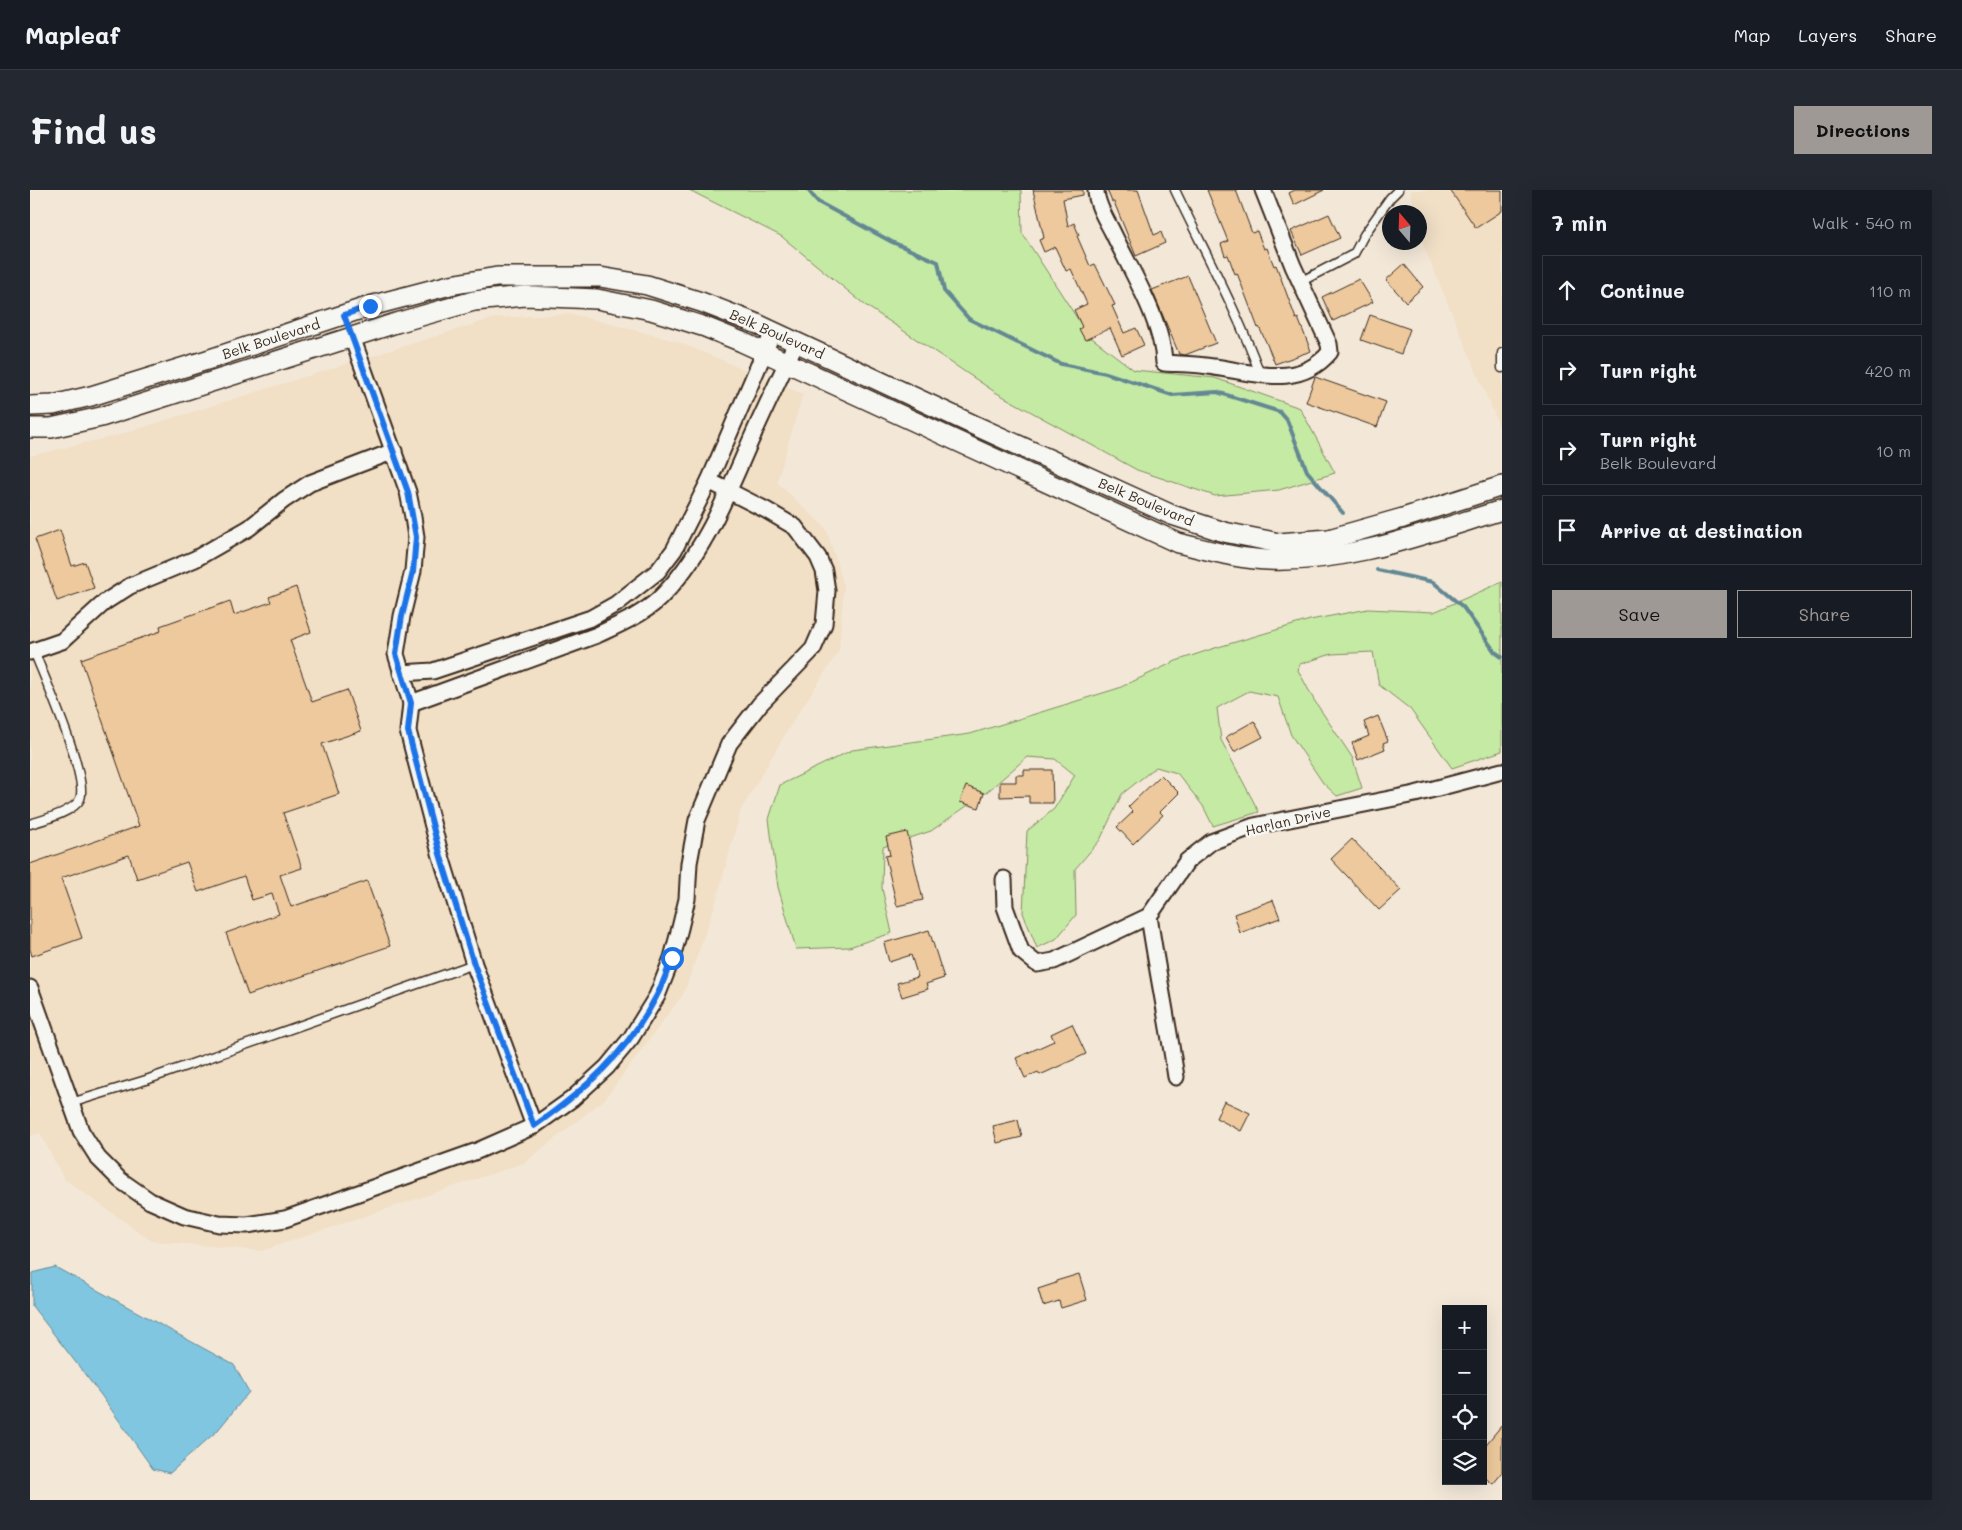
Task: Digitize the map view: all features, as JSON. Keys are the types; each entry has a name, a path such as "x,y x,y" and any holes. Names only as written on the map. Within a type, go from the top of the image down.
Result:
{"street":[{"path":"1096,190 1105,217 1158,329 1164,350 1164,363 1208,366 1272,377 1302,373 1322,361 1330,352 1326,335 1300,282 1263,190"},
{"name":"Belk Boulevard","path":"30,428 51,428 101,417 348,326 370,306 450,285 497,277 600,277 646,285 701,302 755,323 1172,515 1233,534 1279,543 1329,539 1403,518 1502,486"},
{"name":"Belk Boulevard","path":"30,406 53,404 90,396 348,326 474,301 524,296 597,299 651,310 705,327 764,352 1178,543 1224,554 1268,560 1320,558 1358,553 1502,510"},
{"path":"348,326 408,492 416,537 413,572 397,638 396,654 411,703 408,731 440,854 474,964 534,1126"},
{"path":"401,672 432,671 591,618 616,604 658,571 678,542 709,481 773,332"},
{"path":"411,703 597,635 626,621 658,600 683,572 707,535 796,342"},
{"path":"32,651 62,640 105,602 130,586 195,559 249,528 284,500 310,483 394,451"},
{"path":"30,988 81,1131 98,1158 120,1180 150,1201 184,1216 220,1224 247,1225 285,1219 477,1151 534,1126 572,1099 607,1067 631,1038 657,996 672,958 680,928 697,820 729,744 760,704 813,649 824,624 827,592 824,571 818,557 794,527 766,510 709,481"},
{"name":"Harlan Drive","path":"1150,916 1187,861 1210,842 1254,826 1415,794 1502,771"},
{"path":"1004,879 1005,907 1021,951 1037,964 1054,961 1150,916 1156,964 1167,1017 1176,1077"}],"lane":[{"path":"1175,190 1248,340 1260,375"},
{"path":"1300,282 1354,254 1364,235 1390,198 1398,190"},
{"path":"1502,353 1502,368"},
{"path":"30,824 71,808 80,800 82,787 78,765 32,651"},
{"path":"71,1103 146,1080 474,964"}],"shaded area":[{"path":"1410,190 1502,190 1502,433 1425,250 1427,250 1427,205 1413,205"},
{"path":"572,314 676,341 803,394 777,482 826,528 844,586 839,651 790,726 741,810 716,902 684,993 605,1099 524,1163 261,1251 152,1241 64,1179 40,1133 30,1136 30,456 118,435 494,318"}],"green space":[{"path":"689,190 1021,190 1022,233 1088,335 1134,370 1215,378 1300,408 1335,473 1279,490 1215,496 1137,470 995,392 865,305 781,236"},
{"path":"1502,582 1502,751 1452,768 1410,709 1379,685 1373,652 1332,654 1300,664 1298,670 1314,700 1352,757 1362,788 1337,796 1323,783 1291,735 1278,697 1249,691 1217,708 1221,740 1259,812 1213,826 1203,806 1177,773 1156,767 1122,794 1100,840 1075,869 1076,915 1056,939 1037,948 1023,913 1027,831 1054,809 1075,775 1055,759 1027,757 987,792 931,831 883,847 882,888 892,933 849,947 796,949 778,887 769,819 780,785 852,750 970,734 1119,688 1176,661 1310,620 1368,609 1434,612"}],"water":[{"path":"55,1267 234,1365 249,1392 218,1430 170,1473 153,1469 101,1395 32,1306 32,1273"}],"building":[{"path":"1033,190 1083,190 1083,195 1063,199 1068,226 1074,223 1079,235 1077,236 1090,266 1095,264 1115,305 1112,306 1124,333 1136,328 1144,345 1122,355 1110,328 1085,340 1079,329 1082,327 1074,310 1087,304 1071,269 1066,271 1055,247 1044,252 1039,240 1044,238"},
{"path":"1107,190 1138,190 1154,235 1161,232 1165,243 1136,256 1114,202 1112,202"},
{"path":"1207,190 1236,190 1252,233 1257,231 1264,249 1267,248 1274,266 1276,265 1296,319 1298,318 1311,351 1275,364 1258,328 1237,273 1235,274 1228,255 1225,256 1221,244 1228,241"},
{"path":"1295,190 1324,190 1294,205 1289,193"},
{"path":"1450,190 1502,190 1502,211 1476,228"},
{"path":"1329,214 1340,238 1302,255 1291,231"},
{"path":"1404,264 1423,287 1406,302 1386,280"},
{"path":"1188,276 1216,343 1185,355 1179,354 1152,290"},
{"path":"1359,279 1373,302 1333,321 1322,297"},
{"path":"1370,315 1410,329 1401,354 1361,340"},
{"path":"1315,377 1386,402 1377,427 1306,402"},
{"path":"60,530 72,566 85,562 94,588 57,601 35,539"},
{"path":"296,587 311,632 290,640 312,702 347,690 361,731 322,744 339,794 283,813 302,868 280,875 291,907 367,881 390,946 248,995 226,933 279,914 272,894 252,900 244,876 198,892 187,862 137,879 129,855 61,878 82,938 32,956 30,949 30,864 139,826 81,659 161,631 160,626 230,601 234,615 271,602 269,597"},
{"path":"1378,716 1388,741 1383,743 1385,749 1358,760 1352,743 1369,736 1364,722"},
{"path":"1254,721 1263,737 1234,752 1226,737"},
{"path":"1024,770 1052,770 1053,803 1029,803 1029,796 1000,797 1000,782 1016,782 1016,775 1024,775"},
{"path":"1161,775 1179,793 1160,812 1163,815 1133,844 1117,827 1133,812 1128,807"},
{"path":"966,786 984,793 979,808 960,802"},
{"path":"907,832 923,900 897,906 885,856 890,855 886,837"},
{"path":"1352,839 1401,890 1379,910 1331,859"},
{"path":"1273,900 1280,918 1240,933 1234,914"},
{"path":"929,930 944,978 926,984 928,989 902,997 897,983 918,977 911,955 889,962 884,943"},
{"path":"1072,1024 1086,1054 1040,1075 1038,1072 1025,1078 1016,1058 1054,1041 1051,1034"},
{"path":"1224,1101 1250,1113 1241,1131 1216,1118"},
{"path":"1018,1120 1022,1137 997,1143 993,1126"},
{"path":"1079,1274 1087,1300 1061,1308 1059,1301 1043,1306 1038,1289"},
{"path":"1502,1425 1502,1473 1493,1484 1487,1479 1487,1443"}],"waterway":[{"path":"808,190 818,202 892,242 938,262 944,291 969,319 1061,364 1106,373 1172,395 1217,392 1280,412 1287,420 1307,471 1343,513"},
{"path":"1377,570 1433,582 1463,607 1495,652 1502,657"}],"route":[{"path":"370,306 344,315 356,352 394,451 408,492 413,517 416,537 413,572 397,638 396,654 411,703 408,731 440,854 474,964 534,1126 572,1099 607,1067 631,1038 657,996 672,958"}]}
